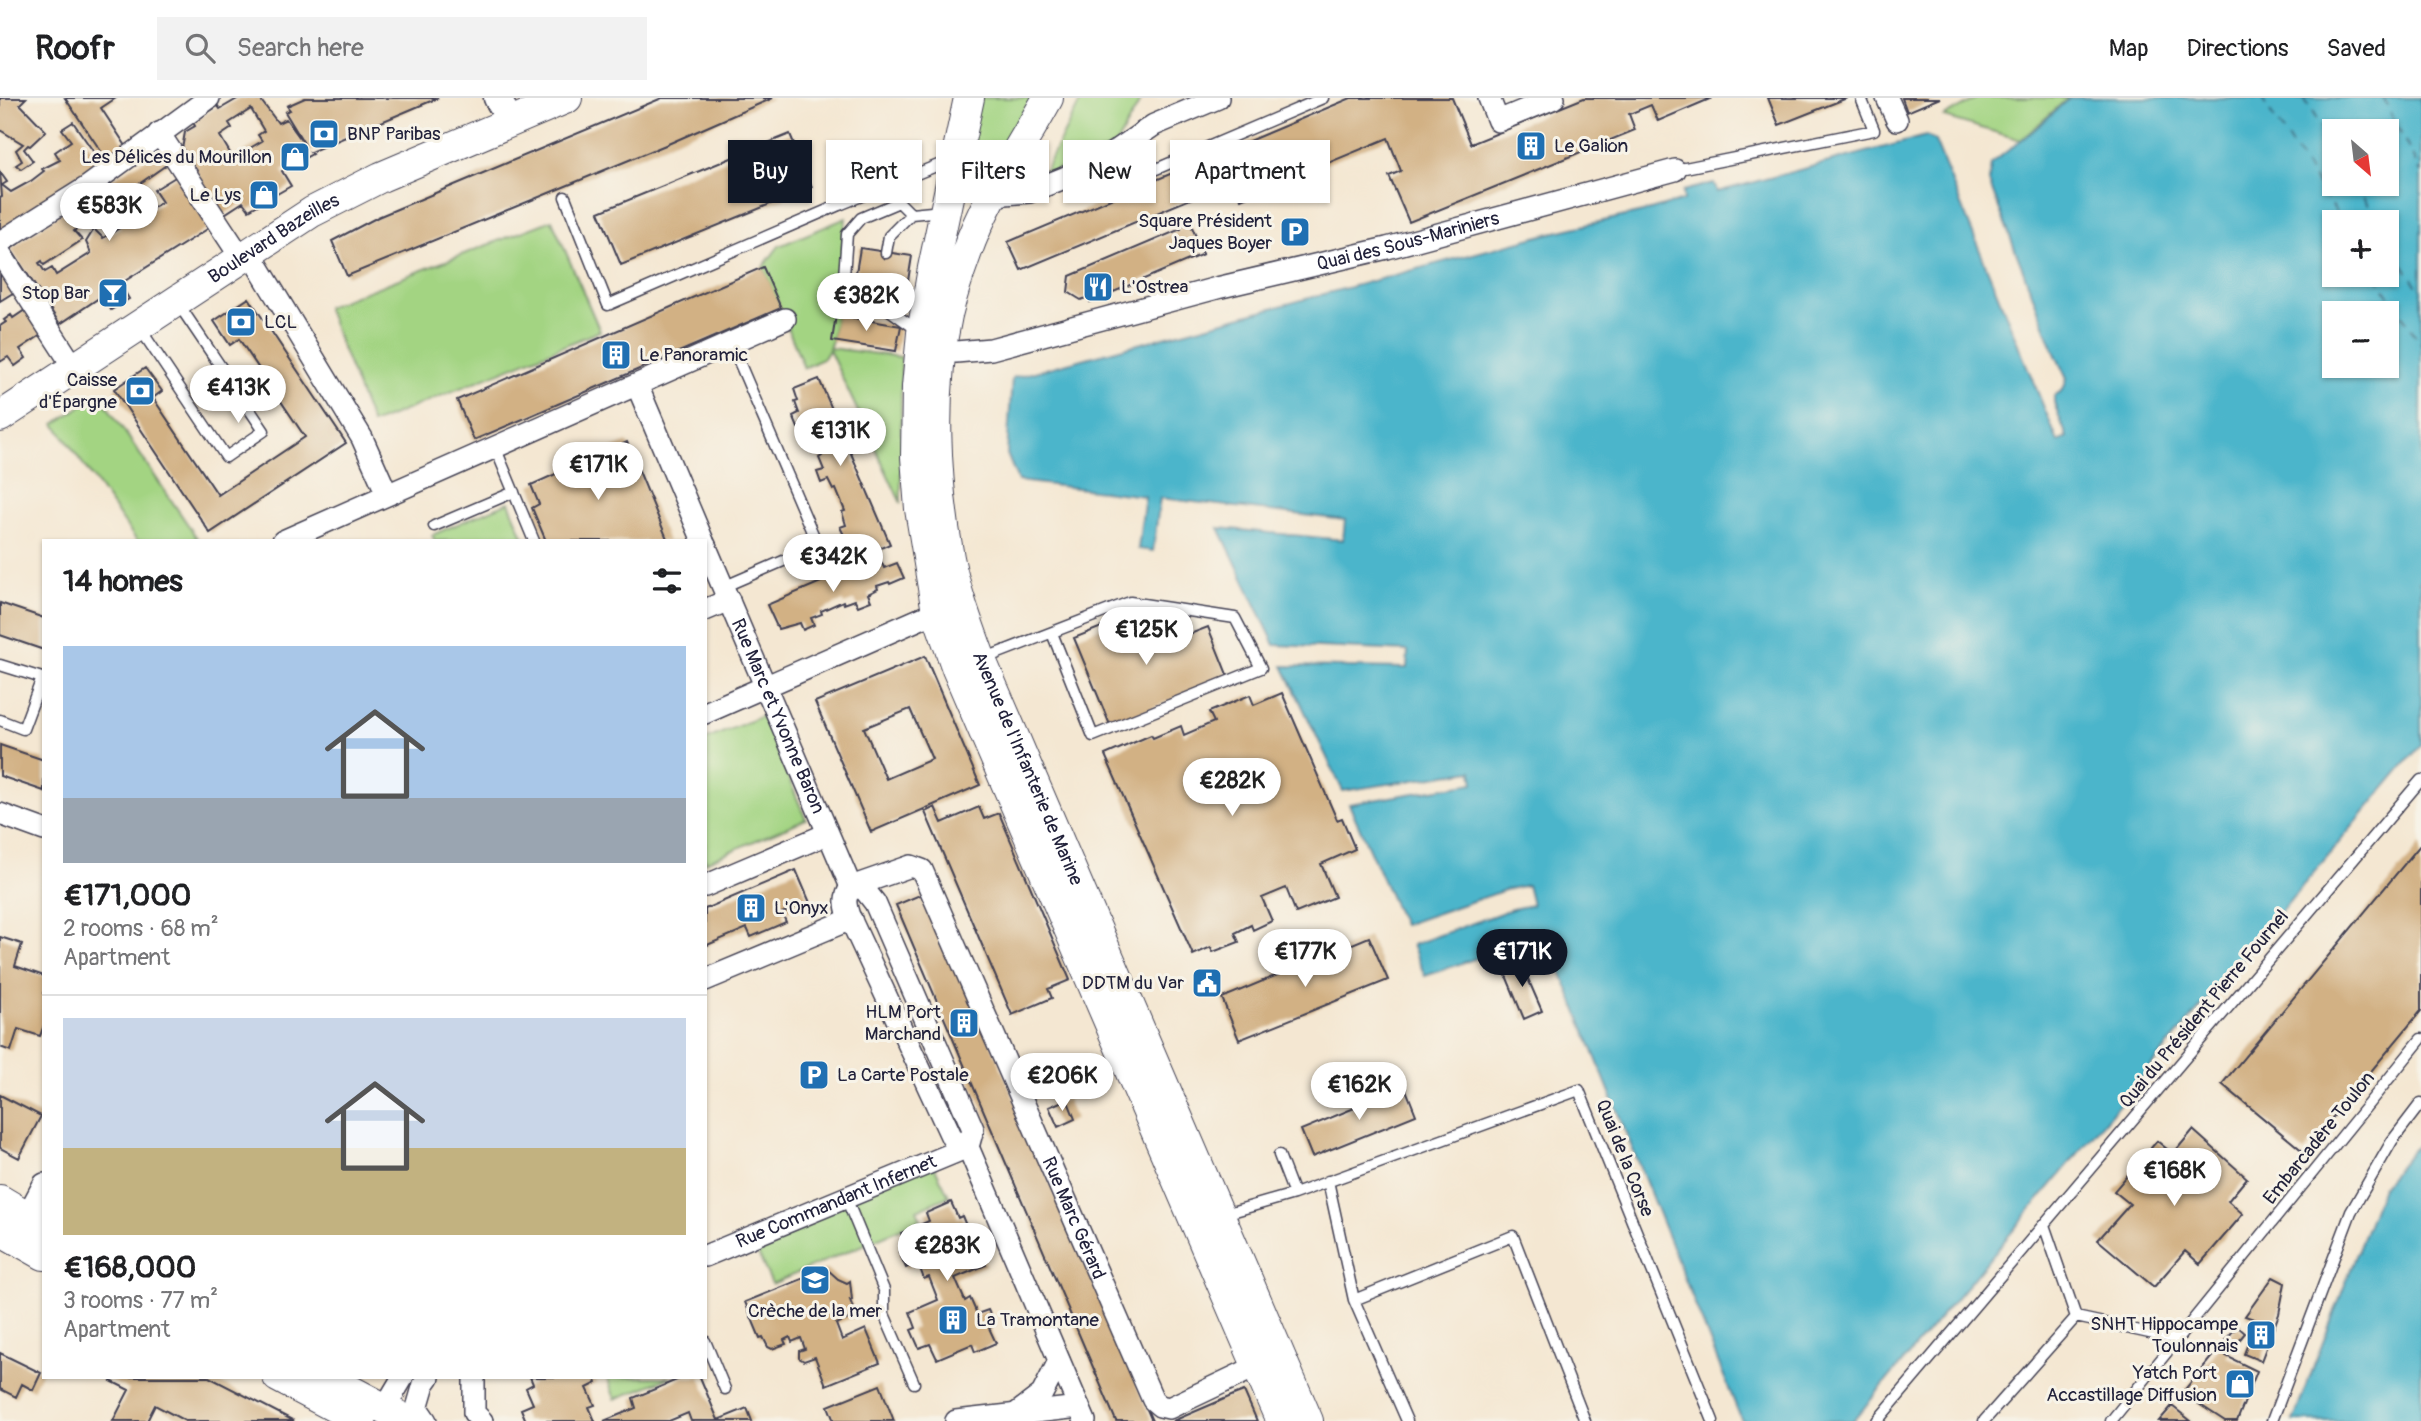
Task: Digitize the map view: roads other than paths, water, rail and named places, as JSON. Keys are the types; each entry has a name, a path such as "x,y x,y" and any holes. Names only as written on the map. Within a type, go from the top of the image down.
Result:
{"main road":[{"name":"Boulevard Bazeilles","path":"0,417 312,212 504,110 567,98"},
{"name":"Avenue de l'Infanterie de Marine","path":"960,140 969,98"},
{"name":"Avenue de l'Infanterie de Marine","path":"1024,140 1048,98"},
{"name":"Avenue de l'Infanterie de Marine","path":"932,341 947,203"},
{"name":"Avenue de l'Infanterie de Marine","path":"989,203 967,251 947,314 932,341 917,387 916,457 920,509 948,607 969,664 1281,1421"},
{"name":"Avenue de l'Infanterie de Marine","path":"969,664 1221,1215 1257,1366 1308,1421"},
{"path":"0,1200 39,1204"},
{"path":"0,1230 42,1254"},
{"path":"284,1379 400,1417"},
{"path":"329,1379 400,1417"}],"street":[{"path":"0,242 86,188 209,98"},
{"path":"1132,140 1154,125 1218,98"},
{"path":"1489,98 1498,121 1553,98"},
{"path":"1887,98 1896,120"},
{"path":"159,133 246,256 362,438 387,494"},
{"name":"Quai des Sous-Mariniers","path":"932,341 957,352 991,349 1205,291 1387,248 1675,170"},
{"path":"0,253 75,369"},
{"path":"287,539 785,319"},
{"name":"Rue Marc et Yvonne Baron","path":"637,385 702,539"},
{"name":"Rue Marc et Yvonne Baron","path":"707,550 851,887"},
{"path":"707,608 726,594"},
{"path":"707,712 948,607"},
{"path":"0,814 42,829"},
{"path":"707,885 827,834"},
{"name":"Rue Marc Gérard","path":"851,887 911,866 922,870 1153,1400 1160,1406 1169,1408 1257,1366"},
{"name":"Rue Marc et Yvonne Baron","path":"851,887 845,896 845,905 851,919 952,1138 968,1147 1082,1414"},
{"name":"Rue Marc et Yvonne Baron","path":"851,887 864,889 871,895 973,1129 968,1147"},
{"path":"707,979 851,919"},
{"name":"Rue Commandant Infernet","path":"707,1255 968,1147"},
{"path":"1015,1414 1042,1394 1059,1361"},
{"path":"400,1417 401,1379"},
{"path":"400,1417 428,1379"},
{"path":"474,1379 474,1413 482,1421"},
{"path":"956,1421 1015,1414 1082,1414"}],"lane":[{"path":"1156,169 1322,98"},
{"name":"Quai des Sous-Mariniers","path":"1675,170 1874,130 1861,98"},
{"path":"565,197 608,305 936,166"},
{"path":"911,214 899,202 861,218 847,234 843,290 878,302 932,341"},
{"path":"886,253 889,236 911,214 945,211"},
{"path":"878,302 881,283"},
{"path":"139,327 226,457 264,431 177,302"},
{"path":"726,594 818,546 731,343"},
{"path":"495,447 533,539"},
{"path":"434,526 514,492"},
{"path":"969,664 1052,632 1130,602 1235,618 1261,668 1093,736 1052,632"},
{"path":"0,665 42,678 23,729 0,720"},
{"name":"Quai du Président Pierre Fournel","path":"1877,1421 2421,780"},
{"name":"Embarcadère Toulon","path":"2111,1421 2421,1040"},
{"name":"Quai de la Corse","path":"1221,1215 1294,1194 1579,1090 1713,1421"},
{"path":"2272,1421 2351,1212 2392,1141 2421,1103"},
{"path":"1279,1155 1294,1194"},
{"path":"1328,1181 1354,1300 1406,1421"},
{"path":"846,1198 884,1290 884,1314 914,1383"},
{"path":"2044,1225 2076,1317"},
{"path":"1354,1300 1513,1236 1585,1421"},
{"path":"2076,1317 2177,1339"},
{"path":"1984,1421 2076,1317"},
{"path":"707,1346 725,1388"}],"water":[{"path":"2069,98 2421,98 2421,745 1853,1421 1742,1421 1546,934 1425,976 1412,945 1512,909 1532,905 1527,885 1403,925 1349,804 1474,783 1472,771 1343,791 1283,666 1407,668 1408,651 1275,645 1219,528 1343,540 1345,520 1160,498 1153,551 1138,549 1145,496 1018,481 1007,454 1012,378 1547,234 1647,211 1684,200 1683,191 1714,183 1717,192 1926,136 1935,141 2058,442 2067,437 2054,403 2054,396 2063,390 2067,379 1989,182 1991,164"},
{"path":"2421,1140 2421,1421 2293,1421 2382,1187"}],"place":[{"name":"BNP Paribas","path":"324,134"},
{"name":"Le Galion","path":"1531,146"},
{"name":"Les Délices du Mourillon","path":"295,157"},
{"name":"Le Lys","path":"264,195"},
{"name":"Square Président Jaques Boyer","path":"1295,232"},
{"name":"L'Ostrea","path":"1098,287"},
{"name":"Stop Bar","path":"113,293"},
{"name":"LCL","path":"241,322"},
{"name":"Le Panoramic","path":"616,355"},
{"name":"Caisse d'Épargne","path":"140,391"},
{"name":"L'Onyx","path":"751,908"},
{"name":"DDTM du Var","path":"1207,983"},
{"name":"HLM Port Marchand","path":"964,1023"},
{"name":"La Carte Postale","path":"814,1075"},
{"name":"Crèche de la mer","path":"815,1280"},
{"name":"La Tramontane","path":"953,1320"},
{"name":"SNHT Hippocampe Toulonnais","path":"2261,1335"},
{"name":"Yatch Port Accastillage Diffusion","path":"2240,1384"}]}
